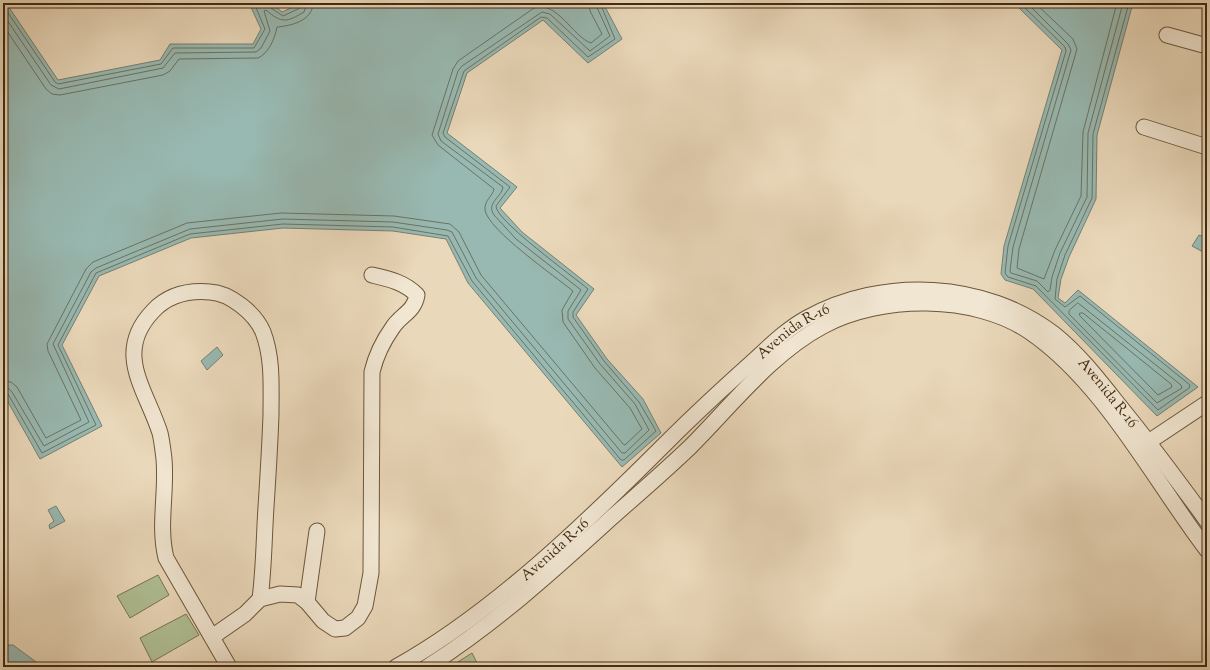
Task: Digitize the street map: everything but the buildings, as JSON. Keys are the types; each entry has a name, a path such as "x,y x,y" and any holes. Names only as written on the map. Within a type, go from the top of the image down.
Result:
{"street":[{"path":"1168,35 1207,46"},
{"path":"1144,127 1207,147"},
{"path":"212,637 245,614 260,599 290,593 298,595 307,602 323,621 335,629 345,628 353,623 365,606 371,573 372,372 376,354 394,325 415,304 417,295 409,288 398,282 372,275"},
{"name":"Avenida R-16","path":"396,667 481,610 530,569 640,469 710,400 790,329 819,311 848,301 893,291 925,289 972,296 1005,306 1034,320 1056,336 1095,375 1143,446 1207,550"},
{"path":"229,667 166,558 162,544 165,481 160,434 141,389 134,365 134,344 138,331 147,318 163,301 177,294 210,292 222,294 236,301 247,311 262,331 268,353 272,378 270,455 263,576 260,599"},
{"name":"Avenida R-16","path":"426,667 492,621 544,578 688,448 751,384 799,341 826,325 854,313 881,306 905,303 933,303 958,306 987,313 1010,321 1028,331 1055,352 1089,387 1143,446 1207,521"},
{"path":"790,329 799,341"},
{"path":"1143,446 1207,403"},
{"path":"307,602 318,531"}],"green space":[{"path":"158,575 169,595 130,618 117,596"},
{"path":"186,614 199,635 152,662 140,638"},
{"path":"472,653 479,667 450,667"}],"water":[{"path":"3,3 6,3 58,80 160,60 170,44 253,44 261,29 249,3 272,3 282,12 302,3 603,3 622,39 588,63 543,20 467,73 447,133 517,187 500,208 522,232 594,289 576,315 607,359 643,399 661,433 622,467 468,283 446,239 393,231 283,228 191,238 99,276 62,345 102,426 40,459 3,393"},
{"path":"1014,3 1133,3 1097,135 1096,199 1069,257 1061,279 1058,298 1065,303 1078,290 1198,387 1157,416 1033,289 1005,280 1001,274 1004,246 1062,50"},
{"path":"1199,235 1207,238 1207,254 1192,246"},
{"path":"217,347 223,355 207,370 201,361"},
{"path":"56,506 65,521 50,529 49,525 54,521 48,510"},
{"path":"5,645 13,645 43,667 12,667 3,661 3,647"}]}
